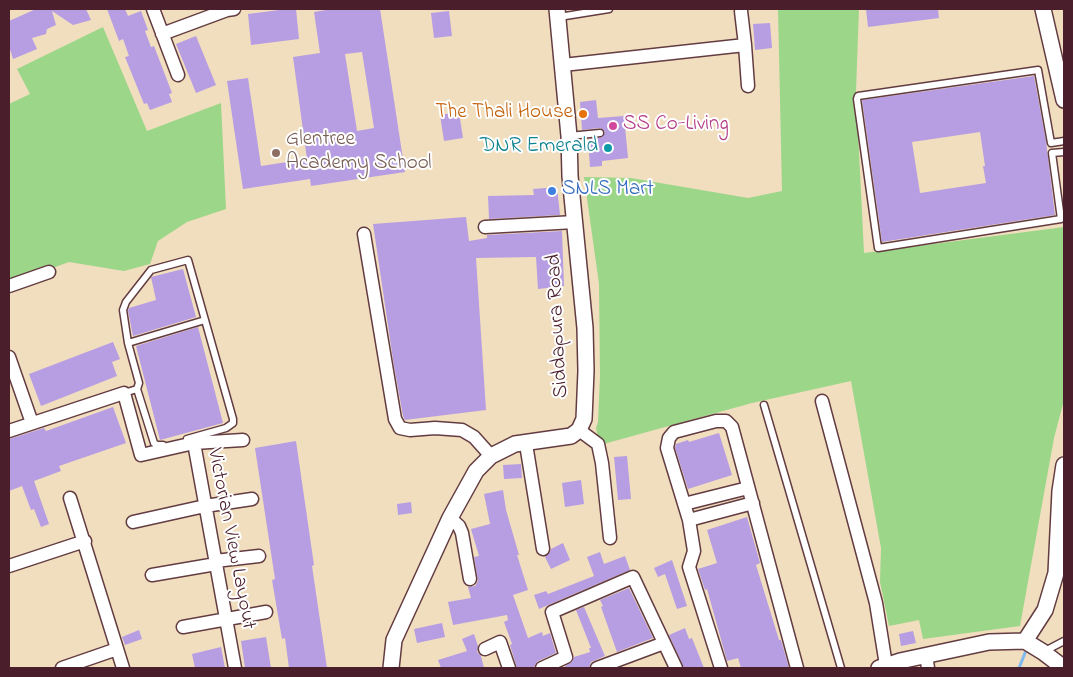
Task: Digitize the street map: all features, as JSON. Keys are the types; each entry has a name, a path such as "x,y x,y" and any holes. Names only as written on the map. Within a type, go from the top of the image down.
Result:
{"street":[{"path":"153,9 178,76"},
{"path":"162,34 229,9"},
{"path":"1044,9 1064,100"},
{"path":"741,11 748,86"},
{"name":"Siddapura Road","path":"558,13 569,136 570,176 585,328 584,420 579,430"},
{"path":"563,64 745,45"},
{"path":"485,227 575,222"},
{"path":"364,234 397,423 400,428 410,430 435,428 462,430 474,437 491,456"},
{"path":"9,286 49,272"},
{"path":"9,356 32,423"},
{"path":"9,431 124,393"},
{"name":"Victorian View Layout","path":"124,393 141,455 194,444 235,668"},
{"path":"822,401 876,603 882,666 927,662 989,642 1025,641 1064,668"},
{"path":"721,668 689,567 694,551 689,520 667,448 669,438 674,432 716,421 726,421 732,427 797,668"},
{"path":"390,668 394,640 450,518 476,471 491,456 515,444 526,444 570,436 579,430 598,444 602,462 610,538"},
{"path":"194,444 243,440"},
{"path":"526,444 543,549"},
{"path":"1025,641 1045,610 1056,572 1060,491 1064,465"},
{"path":"684,504 748,488"},
{"path":"70,498 123,668"},
{"path":"133,522 205,506 252,499"},
{"path":"689,520 752,503"},
{"path":"450,518 459,526 462,534 470,579"},
{"path":"9,566 84,541"},
{"path":"152,575 215,562 259,556"},
{"path":"542,668 566,657 552,612 633,577 676,668"},
{"path":"183,627 266,612"},
{"path":"485,649 500,642 509,668"},
{"path":"596,668 664,643"},
{"path":"62,668 117,649"}],"lane":[{"path":"558,13 609,9"},
{"path":"1064,141 1051,143 1038,70 858,96 857,99 878,248 1062,219 1052,153 1064,152"},
{"path":"569,136 600,132"},
{"path":"124,393 136,389 139,384 128,343 124,306 154,268 188,260 233,420 230,426 165,445 157,445 154,443 136,389"},
{"path":"128,343 205,320"},
{"path":"764,405 841,668"},
{"path":"1043,652 1064,641"}],"green space":[{"path":"778,9 859,9 856,91 864,253 1064,227 1064,400 1054,438 1020,626 923,639 919,620 889,626 880,582 881,548 851,381 752,403 600,445 596,428 598,422 600,376 599,284 584,177 631,178 748,198 782,191"},
{"path":"103,27 147,131 221,103 226,209 187,222 158,241 150,264 124,271 69,262 9,284 9,104 30,94 17,69"}],"building":[{"path":"36,9 86,9 91,20 73,25 52,11 56,25 47,29 46,34 32,38 37,49 13,59 9,46 9,21"},
{"path":"107,9 125,9 128,16 141,11 148,30 145,31 151,47 154,46 172,93 169,94 172,102 150,110 147,103 144,104 125,57 129,56 123,39 119,41"},
{"path":"296,9 299,39 251,45 248,14"},
{"path":"332,9 380,9 405,172 311,186 310,179 243,189 227,81 248,78 261,166 307,159 293,57 320,53 314,12","holes":["362,52 374,128 357,131 345,54"]},
{"path":"866,9 938,9 939,18 868,27"},
{"path":"449,11 452,36 434,38 431,13"},
{"path":"770,23 772,48 755,50 753,24"},
{"path":"196,36 216,85 196,93 176,44"},
{"path":"1034,76 1046,141 1055,215 882,242 862,100","holes":["980,132 985,166 983,166 986,183 920,193 912,142"]},
{"path":"596,100 598,118 624,116 628,158 602,161 602,166 590,167 588,139 602,137 605,132 600,128 582,130 580,102"},
{"path":"459,112 463,138 444,141 440,115"},
{"path":"557,187 560,215 489,219 488,196 534,195 533,189"},
{"path":"466,217 469,241 487,238 487,235 562,231 564,286 538,289 536,257 476,258 486,410 405,420 394,366 373,224"},
{"path":"183,269 196,317 133,336 128,311 129,308 156,300 151,277"},
{"path":"198,327 223,423 160,440 136,346"},
{"path":"113,342 120,359 112,362 117,376 41,406 29,374"},
{"path":"113,407 126,443 59,466 61,471 34,481 49,524 41,527 34,509 31,510 22,486 9,491 9,439 44,428 46,431"},
{"path":"719,433 732,475 688,489 675,448 676,444"},
{"path":"296,441 327,668 289,668 285,638 282,639 272,580 275,579 255,448"},
{"path":"627,456 631,499 618,500 614,457"},
{"path":"521,464 522,478 504,479 503,465"},
{"path":"581,480 584,504 565,507 562,483"},
{"path":"503,490 506,510 519,555 517,555 528,590 513,595 528,638 542,632 543,636 550,633 556,653 538,661 533,668 517,668 510,645 512,644 504,622 508,620 507,615 453,625 448,602 471,598 468,587 475,586 478,581 474,557 479,556 471,529 490,524 484,494"},
{"path":"411,502 412,513 398,515 397,504"},
{"path":"747,517 760,563 756,565 789,668 741,668 738,658 727,661 707,589 705,590 698,569 717,563 707,530"},
{"path":"563,543 570,560 551,569 545,557 551,549"},
{"path":"600,552 604,564 625,556 630,570 539,609 534,595 546,591 548,594 594,576 587,557"},
{"path":"672,560 687,606 677,609 665,574 658,577 654,568"},
{"path":"629,588 653,638 617,652 600,600"},
{"path":"584,607 605,656 591,662 589,668 566,668 565,666 572,662 574,657 590,652 589,648 591,648 576,610"},
{"path":"442,623 445,637 417,643 414,629"},
{"path":"685,628 689,639 692,638 704,668 684,668 669,635"},
{"path":"139,630 142,639 125,645 122,637"},
{"path":"913,631 916,643 901,646 899,634"},
{"path":"474,634 478,646 477,652 481,656 484,668 441,668 438,660 467,651 462,639"},
{"path":"266,637 271,668 245,668 241,641"},
{"path":"221,647 225,668 195,668 192,654"}],"waterway":[{"path":"1019,668 1025,653"}],"place":[{"name":"The Thali House","path":"583,114"},
{"name":"SS Co-Living","path":"613,126"},
{"name":"DNR Emerald","path":"608,148"},
{"name":"Glentree Academy School","path":"276,153"},
{"name":"SNLS Mart","path":"552,191"}]}
